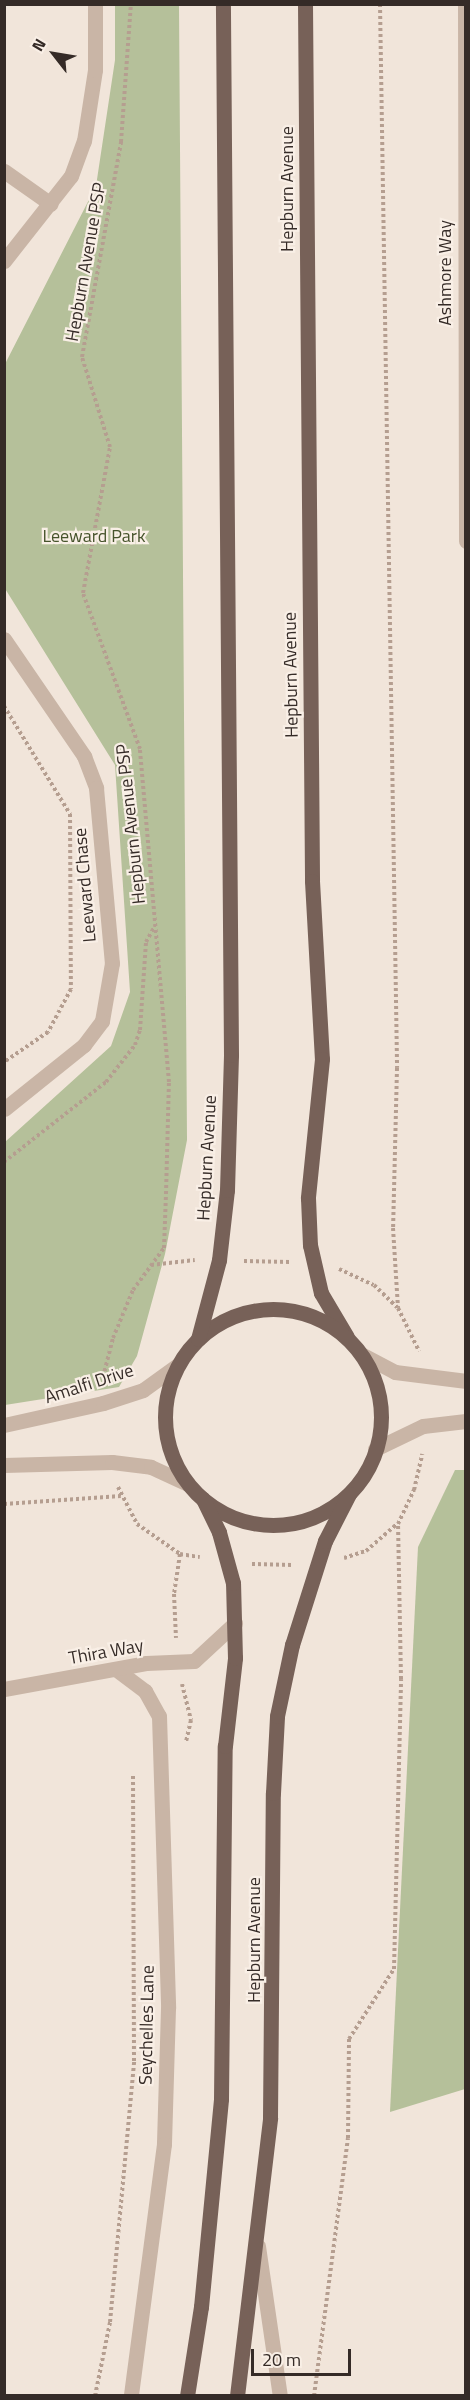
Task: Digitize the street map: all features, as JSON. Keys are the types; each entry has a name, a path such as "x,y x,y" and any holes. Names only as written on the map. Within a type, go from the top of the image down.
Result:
{"main road":[{"name":"Hepburn Avenue","path":"198,1339 219,1260 227,1190 231,1055 223,4"},
{"name":"Hepburn Avenue","path":"305,4 312,881 322,1059 308,1198 315,1265 321,1293 347,1337"},
{"path":"284,1309 328,1323 347,1337 363,1355 374,1377 381,1401 381,1425 371,1462 349,1494 331,1509 288,1524 243,1521 203,1499 188,1484 173,1455 166,1423 168,1392 179,1364 198,1339 238,1315 284,1309"},
{"name":"Hepburn Avenue","path":"237,2396 258,2246 270,2107 273,1793 277,1716 292,1645 325,1541 349,1494"},
{"name":"Hepburn Avenue","path":"187,2396 201,2307 221,2099 225,1746 235,1623 228,1562 219,1532 203,1499"}],"street":[{"path":"4,261 71,176 84,141 94,70 94,4"},
{"name":"Ashmore Way","path":"465,4 465,541"},
{"path":"4,171 51,204"},
{"name":"Leeward Chase","path":"4,639 84,756 96,788 112,963 102,1021 84,1045 4,1109"},
{"path":"363,1355 394,1372 465,1381"},
{"name":"Amalfi Drive","path":"4,1425 102,1398 143,1390 179,1364"},
{"path":"375,1449 423,1426 465,1420"},
{"path":"4,1465 112,1462 151,1467 188,1484"},
{"name":"Thira Way","path":"4,1689 146,1663 195,1661 235,1623"},
{"name":"Seychelles Lane","path":"117,1670 154,1703 160,1730 168,2008 164,2144 131,2396"},
{"path":"258,2246 280,2396"}],"path":[{"name":"Hepburn Avenue PSP","path":"102,1398 113,1338 133,1290 164,1248 169,1082 140,749 83,593 110,447 82,357 121,142 130,4"},
{"path":"380,4 398,1068 393,1228 398,1308"},
{"path":"4,706 70,814 71,989 48,1032 4,1062"},
{"path":"151,1265 219,1260 281,1260 354,1274 374,1285 398,1308 424,1361"},
{"path":"314,2396 348,2138 349,2039 394,1969 401,1679 398,1524 414,1490 423,1446"},
{"path":"4,1504 121,1496 137,1524 180,1554 174,1594 176,1641"},
{"path":"160,1730 186,1741"},
{"path":"95,2396 110,2322 134,2061 134,1768"}],"green space":[{"name":"Leeward Park","path":"115,5 179,5 187,1140 165,1254 137,1356 119,1387 5,1405 5,1142 111,1046 130,992 115,765 4,587 5,364 96,186 115,60"},
{"path":"455,1470 466,1470 465,2089 390,2112 418,1547"}]}
